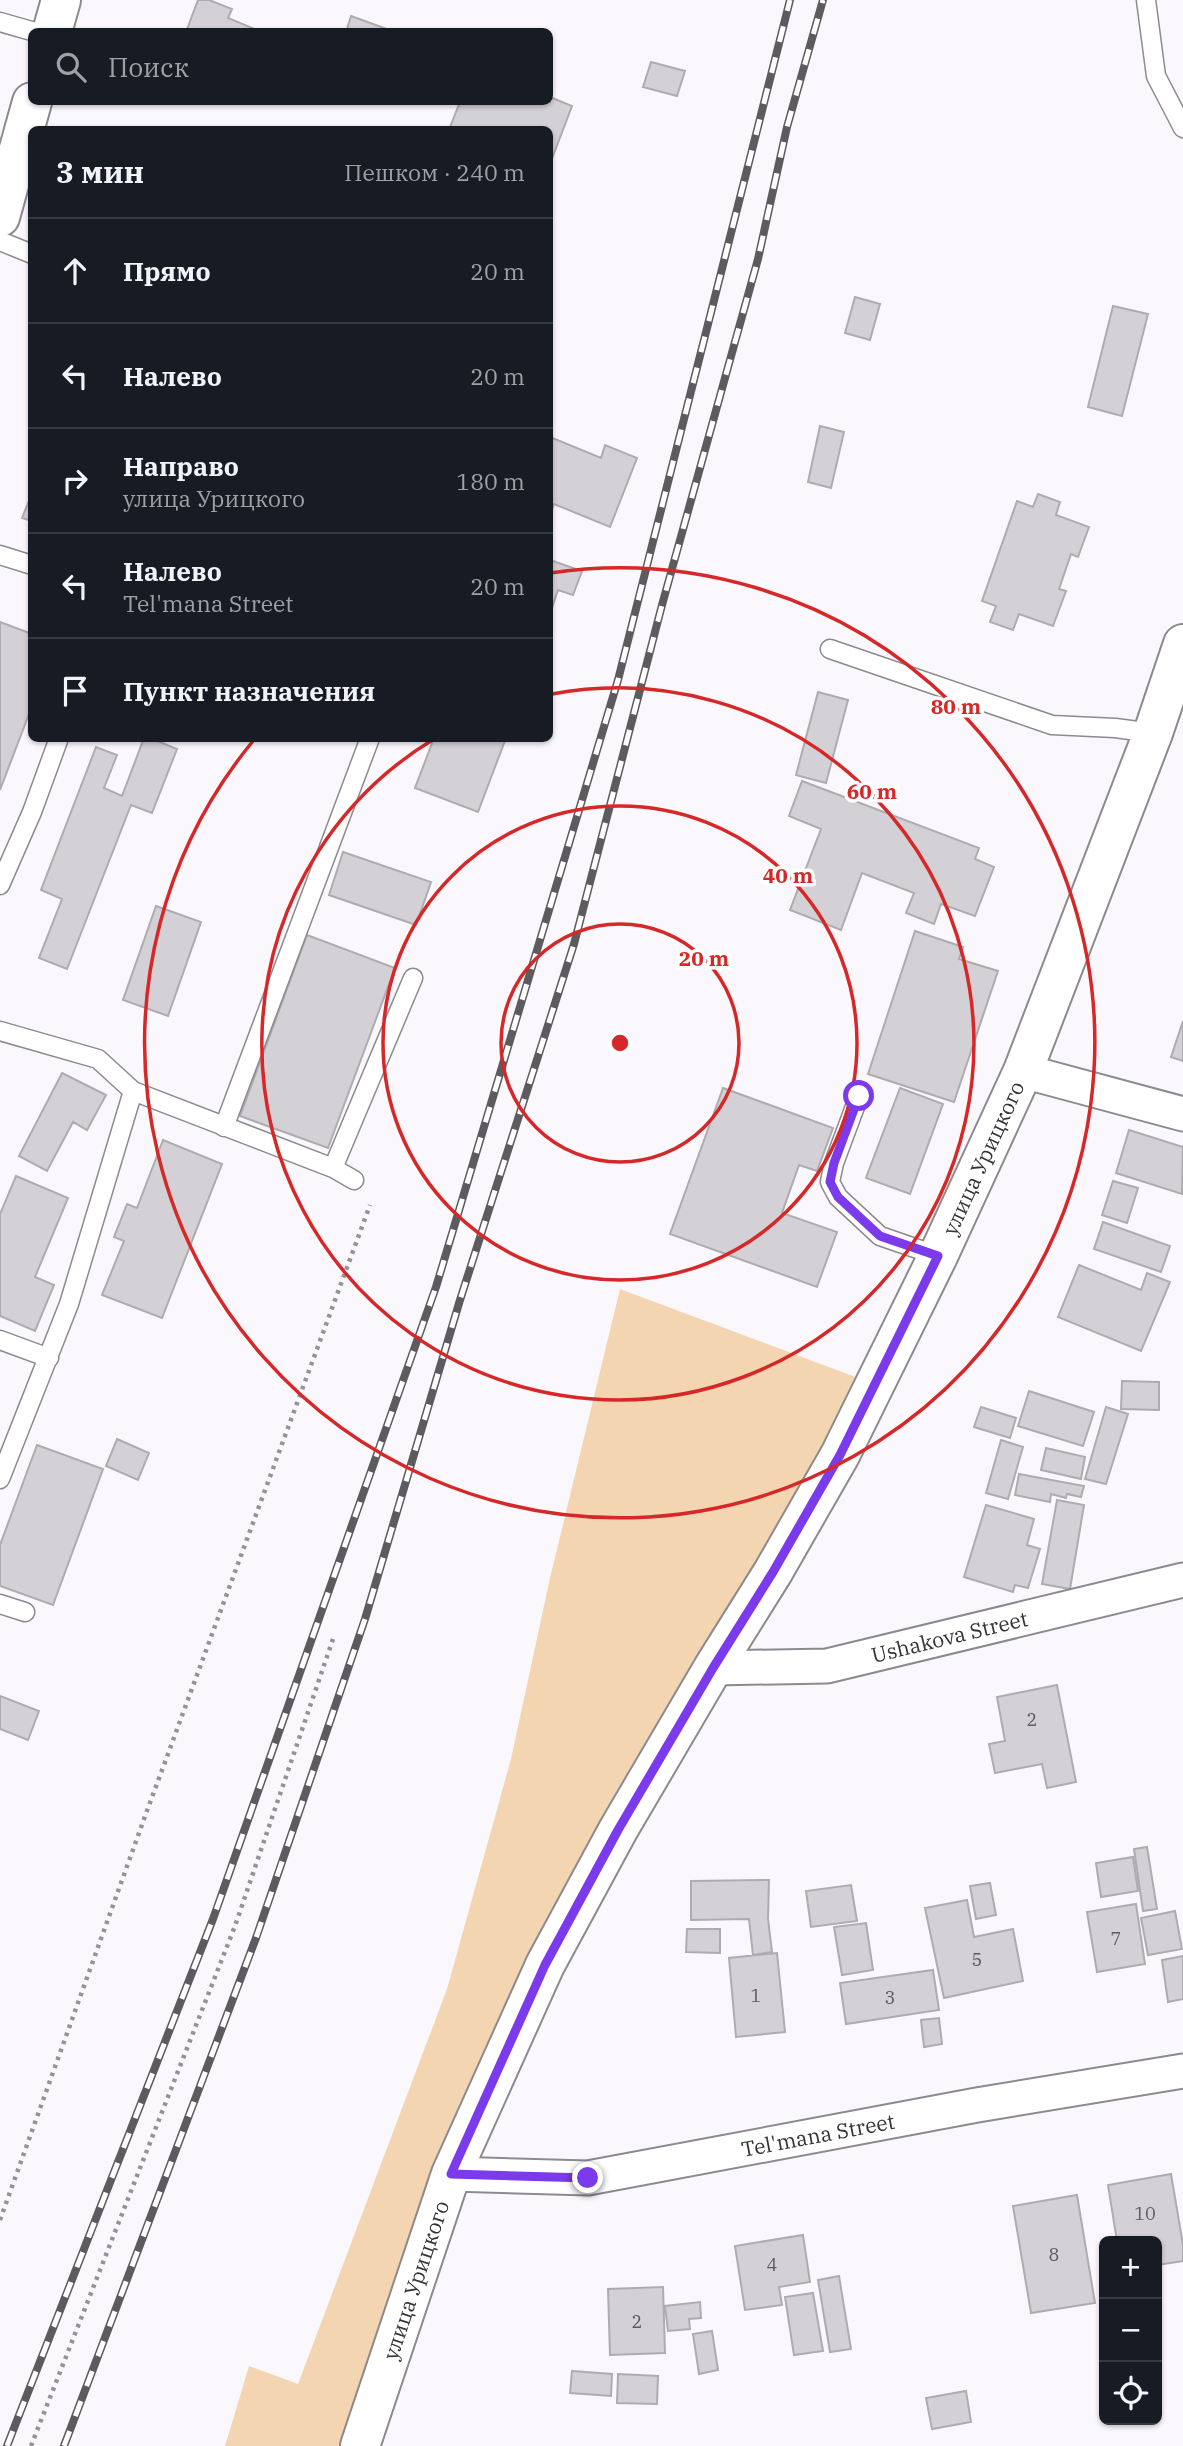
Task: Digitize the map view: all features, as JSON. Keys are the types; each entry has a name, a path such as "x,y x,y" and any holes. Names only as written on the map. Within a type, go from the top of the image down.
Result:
{"street":[{"path":"53,28 61,0"},
{"path":"0,217 31,105"},
{"name":"улица Урицкого","path":"360,2446 451,2174 545,1965 618,1830 840,1455 938,1256 1023,1071 1153,733 1183,644"},
{"path":"1023,1071 1183,1114"},
{"name":"Ushakova Street","path":"713,1668 827,1666 1183,1580"},
{"name":"Tel'mana Street","path":"451,2174 588,2178 977,2105 1183,2071"}],"lane":[{"path":"1146,0 1156,76 1183,128"},
{"path":"0,22 28,30"},
{"path":"0,241 28,252"},
{"path":"0,555 28,564"},
{"path":"830,649 1052,725 1153,733"},
{"path":"0,885 58,742"},
{"path":"224,1127 368,742"},
{"path":"333,1168 413,978"},
{"path":"0,1031 98,1059 133,1091 333,1168 354,1180"},
{"path":"0,1479 69,1304 133,1091"},
{"path":"859,1096 834,1163 830,1182 838,1197 880,1236 938,1256"},
{"path":"0,1340 49,1358"},
{"path":"0,1604 25,1612"}],"path":[{"path":"0,2220 370,1203"},
{"path":"31,2446 236,1926 333,1639"}],"shaded area":[{"path":"620,1289 874,1384 441,2172 340,2446 225,2446 249,2366 298,2384 447,1989 511,1759 550,1578"}],"building":[{"path":"198,0 209,0 232,9 228,18 252,28 188,28"},
{"path":"351,16 384,28 347,28"},
{"path":"651,62 685,71 677,96 643,87"},
{"path":"553,98 572,106 553,156 553,126 450,126 459,105 553,105"},
{"path":"855,297 880,304 870,340 845,333"},
{"path":"1113,306 1148,314 1122,416 1088,407"},
{"path":"820,426 844,432 831,488 808,482"},
{"path":"553,438 601,458 605,445 637,458 610,527 554,504 553,507"},
{"path":"1038,494 1060,502 1056,515 1089,527 1078,557 1071,554 1059,589 1066,591 1053,626 1019,614 1013,630 990,622 996,606 982,601 1017,501 1033,507"},
{"path":"28,503 28,520 22,518"},
{"path":"553,561 582,571 573,595 558,590 553,605"},
{"path":"0,622 28,632 28,716 0,790"},
{"path":"818,692 848,700 826,783 796,775"},
{"path":"142,742 160,742 177,749 152,813 131,805 67,969 39,958 62,899 41,890 96,747 117,755 104,788 122,796"},
{"path":"432,742 504,742 478,812 415,788"},
{"path":"802,781 979,848 975,859 994,867 975,916 941,904 934,924 906,913 914,893 862,873 841,930 790,910 821,829 789,816"},
{"path":"343,852 431,882 416,925 329,895"},
{"path":"156,906 201,922 168,1016 123,1000"},
{"path":"915,931 963,947 959,959 998,971 954,1102 868,1074"},
{"path":"307,935 395,968 328,1148 240,1116"},
{"path":"1183,1021 1183,1061 1171,1057"},
{"path":"62,1073 106,1095 87,1130 73,1122 47,1171 19,1156"},
{"path":"723,1088 833,1128 817,1171 799,1165 782,1213 837,1232 817,1287 670,1234"},
{"path":"900,1088 943,1104 910,1194 866,1178"},
{"path":"1129,1130 1183,1147 1182,1194 1116,1173"},
{"path":"163,1140 222,1164 162,1318 102,1295 124,1241 114,1237 127,1204 137,1208"},
{"path":"16,1176 68,1198 35,1277 54,1285 35,1331 0,1316 0,1214"},
{"path":"1113,1181 1138,1188 1127,1223 1102,1215"},
{"path":"1103,1222 1170,1246 1161,1272 1094,1249"},
{"path":"1079,1265 1141,1290 1147,1273 1170,1282 1141,1351 1058,1317"},
{"path":"1122,1381 1159,1382 1159,1410 1121,1409"},
{"path":"1029,1391 1094,1412 1083,1446 1018,1426"},
{"path":"981,1407 1016,1418 1010,1438 974,1427"},
{"path":"1106,1407 1128,1414 1106,1484 1085,1479"},
{"path":"117,1439 149,1453 138,1480 106,1466"},
{"path":"1001,1440 1023,1447 1008,1499 986,1493"},
{"path":"37,1445 103,1469 53,1605 0,1586 0,1545"},
{"path":"1046,1448 1085,1457 1081,1479 1041,1470"},
{"path":"1019,1474 1084,1486 1081,1497 1067,1494 1066,1498 1051,1494 1050,1502 1015,1495"},
{"path":"1057,1500 1084,1505 1070,1589 1042,1584"},
{"path":"986,1505 1034,1519 1027,1545 1040,1549 1028,1588 1015,1585 1013,1592 964,1577"},
{"path":"1057,1685 1076,1782 1047,1788 1042,1764 995,1773 989,1744 1005,1741 997,1697"},
{"path":"0,1696 39,1711 28,1740 0,1729"},
{"path":"1147,1847 1157,1909 1143,1911 1134,1849"},
{"path":"1133,1857 1138,1891 1101,1897 1096,1863"},
{"path":"769,1880 768,1919 772,1952 753,1955 749,1919 691,1920 691,1881"},
{"path":"990,1883 996,1915 976,1919 970,1886"},
{"path":"851,1885 857,1921 811,1927 806,1891"},
{"path":"967,1900 974,1937 1013,1929 1023,1981 944,1998 925,1908"},
{"path":"1136,1904 1145,1964 1097,1972 1087,1912"},
{"path":"1175,1911 1182,1949 1148,1955 1141,1918"},
{"path":"866,1923 873,1970 842,1975 834,1927"},
{"path":"687,1929 720,1929 720,1953 686,1952"},
{"path":"777,1953 785,2032 736,2037 729,1958"},
{"path":"1183,1956 1183,1999 1168,2002 1162,1960"},
{"path":"933,1970 939,2010 846,2024 840,1983"},
{"path":"939,2018 942,2044 924,2047 921,2020"},
{"path":"1171,2174 1183,2245 1183,2261 1162,2264 1162,2236 1116,2236 1108,2185"},
{"path":"1077,2195 1095,2303 1031,2313 1013,2206"},
{"path":"803,2235 810,2282 779,2287 782,2305 745,2310 735,2246"},
{"path":"839,2276 851,2349 830,2352 818,2280"},
{"path":"663,2287 665,2353 610,2355 608,2289"},
{"path":"813,2293 823,2351 794,2355 785,2297"},
{"path":"700,2302 701,2318 689,2319 690,2329 668,2331 665,2306"},
{"path":"712,2331 718,2370 699,2374 693,2334"},
{"path":"572,2371 612,2374 611,2396 570,2393"},
{"path":"618,2374 658,2376 657,2404 617,2403"},
{"path":"966,2391 971,2422 932,2429 926,2398"}],"railway":[{"path":"7,2446 213,1919 436,1287 618,680 790,0"},
{"path":"64,2446 256,1938 365,1619 460,1300 574,944 662,605 758,259 787,127 823,0"}],"route":[{"path":"588,2178 451,2174 545,1965 618,1830 840,1455 938,1256 880,1236 838,1197 830,1182 834,1163 859,1096"}]}
